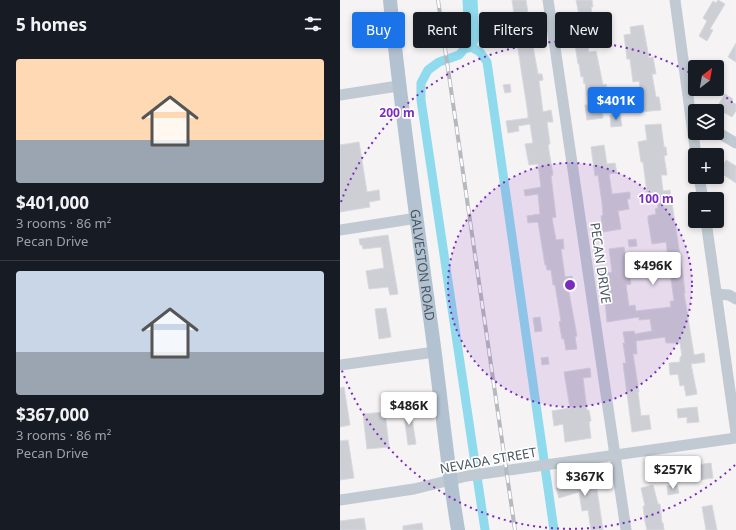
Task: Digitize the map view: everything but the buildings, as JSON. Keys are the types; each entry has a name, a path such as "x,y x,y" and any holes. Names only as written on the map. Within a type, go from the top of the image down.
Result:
{"main road":[{"name":"GALVESTON ROAD","path":"390,0 398,86 435,352 450,480 458,530"}],"street":[{"name":"PECAN DRIVE","path":"548,0 626,530"},
{"path":"675,0 690,104"},
{"path":"340,95 398,86"},
{"path":"724,136 736,143"},
{"path":"340,230 417,218"},
{"path":"707,228 736,433"},
{"path":"716,294 729,295 736,299"},
{"path":"340,365 435,352"},
{"path":"727,365 736,356"},
{"name":"NEVADA STREET","path":"340,500 414,489 485,473 736,438"}],"waterway":[{"path":"470,0 471,12"},
{"path":"471,19 471,40"},
{"path":"485,530 421,100 421,83 428,70 439,62 459,55 468,45 480,52 487,62 554,530"}],"railway":[{"path":"438,0 515,530"}]}
